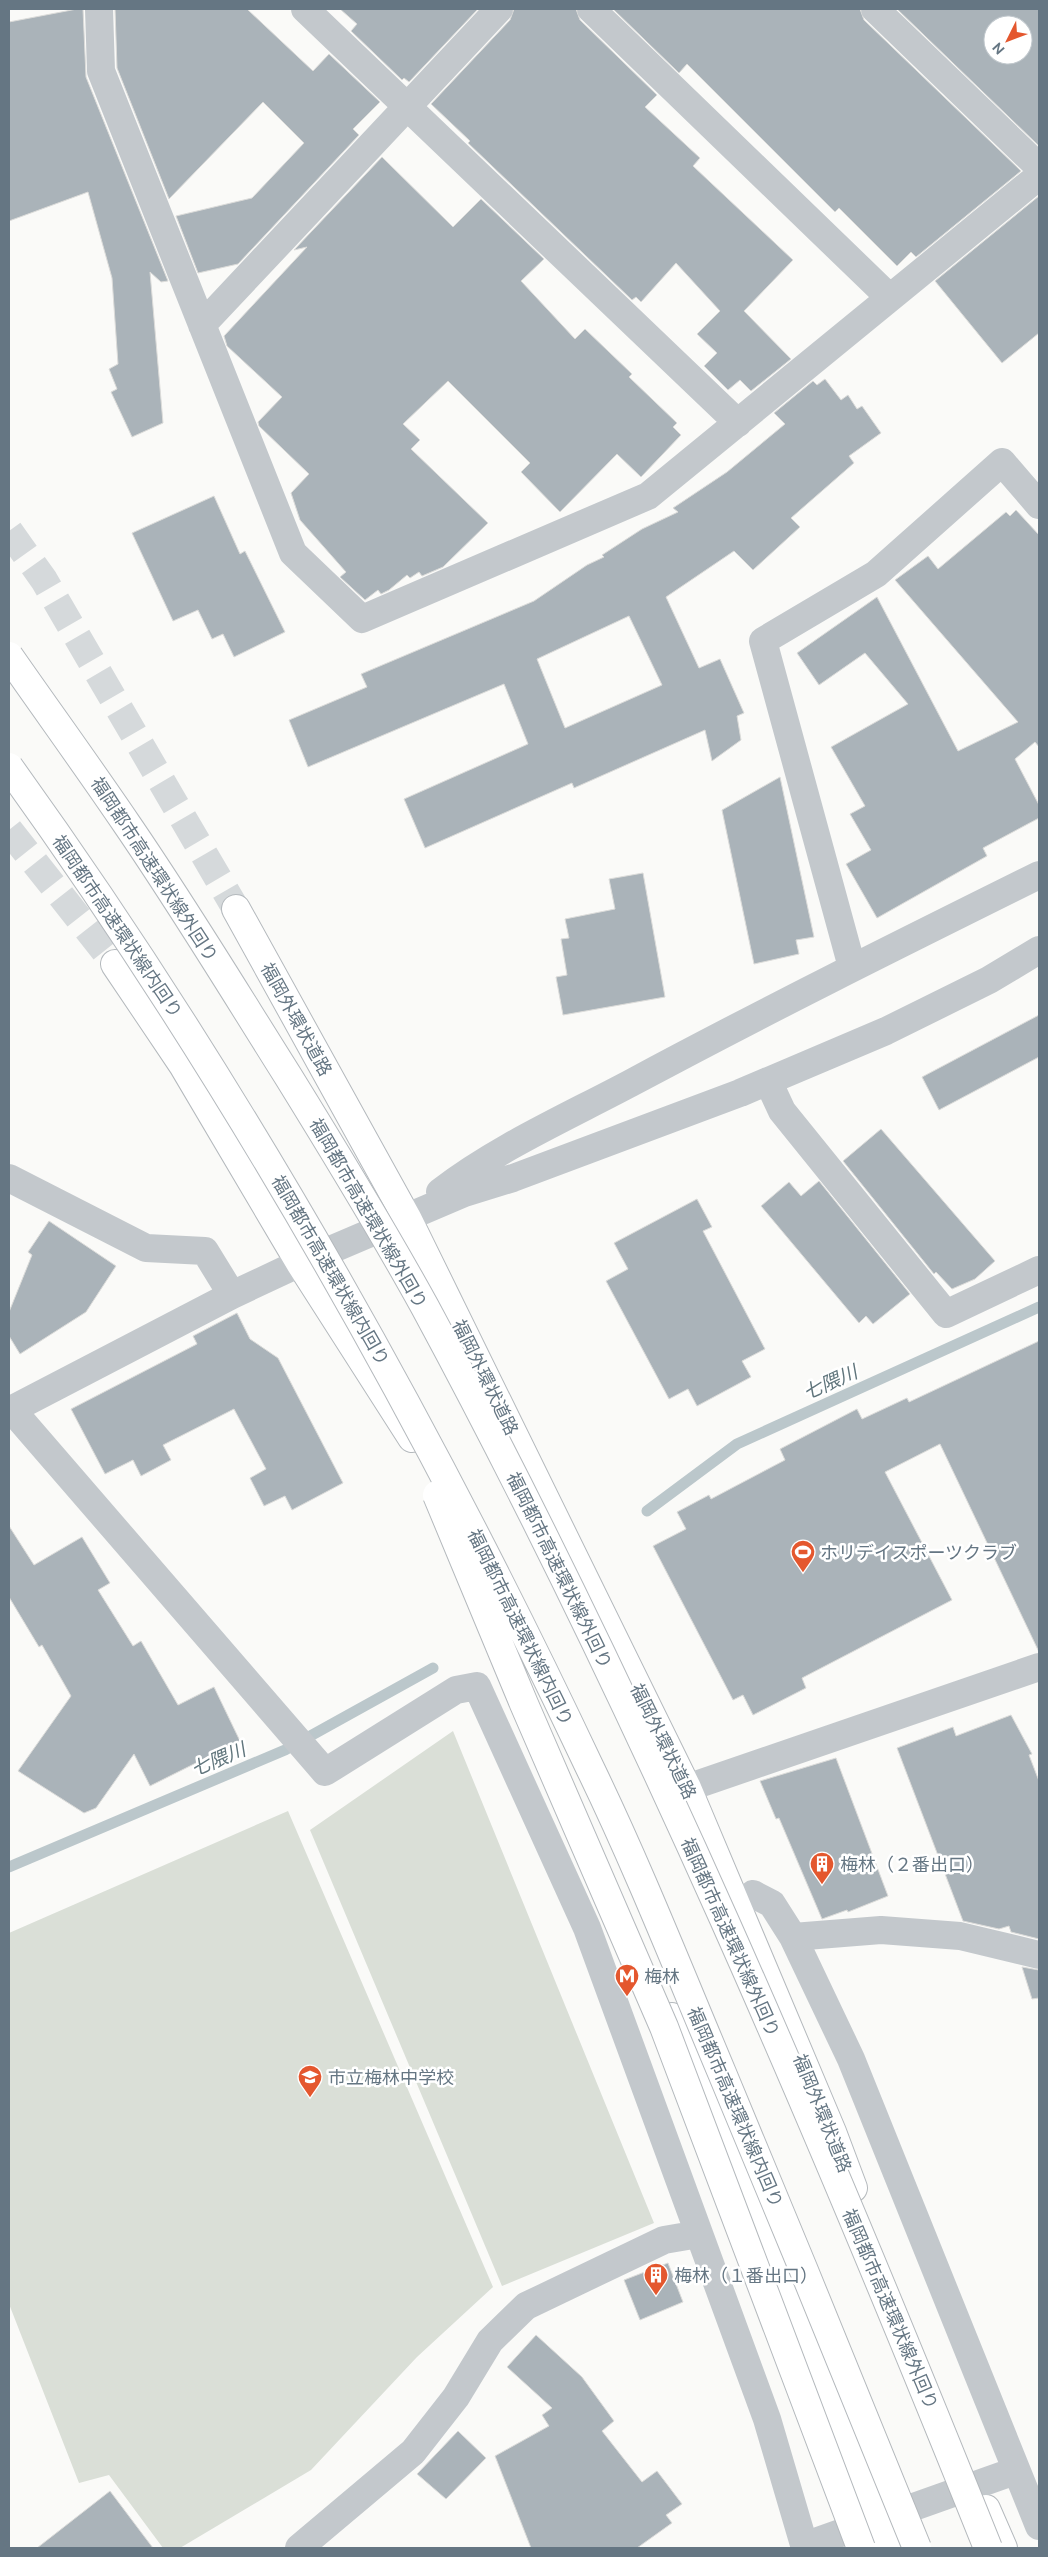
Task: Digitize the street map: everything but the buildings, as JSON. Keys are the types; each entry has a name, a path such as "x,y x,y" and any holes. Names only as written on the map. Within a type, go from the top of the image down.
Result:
{"highway":[{"name":"福岡都市高速環状線外回り","path":"9,656 128,825 243,1004 340,1161 423,1303 535,1517 645,1743 746,1969 899,2326 988,2548"},
{"name":"福岡都市高速環状線内回り","path":"9,768 76,860 197,1046 287,1192 370,1335 481,1544 592,1772 692,2001 917,2548"},
{"name":"福岡外環状道路","path":"236,909 407,1218 687,1788 832,2132 925,2377 1003,2548"},
{"path":"115,964 183,1065 300,1263 419,1450 730,2144 888,2548"},
{"path":"370,1335 524,1704 664,2027 861,2548"},
{"path":"899,2326 998,2548"}],"street":[{"path":"99,9 102,71 293,553 362,619 648,496 1039,176"},
{"path":"305,9 738,423"},
{"path":"202,325 499,9"},
{"path":"591,9 890,298"},
{"path":"875,9 1039,167"},
{"path":"852,967 763,642 876,574 1002,462 1039,505"},
{"path":"407,1218 457,1179 509,1148 852,967 1039,875"},
{"path":"1015,2472 804,2547 767,2418 587,1928 477,1686 456,1690 325,1772 10,1410 232,1295 300,1263 464,1193 539,1169 768,1082 886,1031 989,980 1039,950"},
{"path":"768,1082 782,1111 946,1314 1039,1270"},
{"path":"9,1178 146,1248 205,1251 232,1295"},
{"path":"687,1788 1039,1667"},
{"path":"738,1907 753,1894 772,1904 793,1938 851,2059 1015,2472 1039,2526"},
{"path":"793,1938 881,1930 960,1936 1039,1954"},
{"path":"299,2548 413,2452 456,2397 490,2341 526,2306 664,2240 699,2234"}],"shaded area":[{"path":"453,1731 654,2223 502,2286 310,1830"},
{"name":"市立梅林中学校","path":"288,1811 493,2287 417,2357 311,2470 180,2548 163,2548 109,2475 79,2483 9,2304 9,1933"}],"waterway":[{"name":"七隈川","path":"647,1511 737,1444 1039,1307"},
{"name":"七隈川","path":"9,1867 285,1750 433,1668"}],"tunnel":[{"path":"9,531 44,580 236,909"},
{"path":"9,830 115,964"}],"place":[{"name":"ホリデイスポーツクラブ","path":"803,1573"},
{"name":"梅林（２番出口）","path":"822,1885"},
{"name":"梅林","path":"627,1997"},
{"name":"市立梅林中学校","path":"310,2098"},
{"name":"梅林（１番出口）","path":"656,2296"}]}
